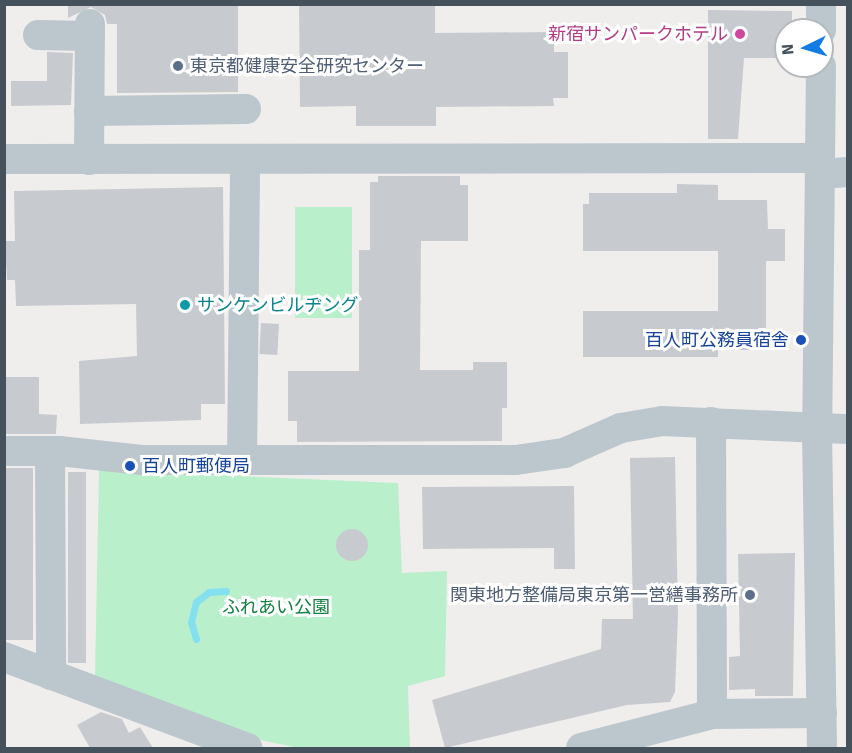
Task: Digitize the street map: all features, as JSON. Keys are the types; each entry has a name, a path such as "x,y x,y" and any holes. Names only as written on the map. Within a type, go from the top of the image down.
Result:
{"street":[{"path":"38,35 90,17 89,159"},
{"path":"822,748 822,713 834,681 834,566 818,430 829,168 830,78"},
{"path":"89,111 246,109"},
{"path":"4,159 829,168"},
{"path":"242,461 245,160"},
{"path":"711,422 712,714"},
{"path":"4,451 50,451 142,460 516,460 564,453 632,425 711,422 818,430 848,429"},
{"path":"50,451 51,675"},
{"path":"4,657 248,748"},
{"path":"581,748 712,714 822,713"}],"green space":[{"path":"295,207 352,207 352,318 295,318"},
{"name":"ふれあい公園","path":"99,470 398,483 402,573 447,571 445,676 408,686 410,748 299,748 260,740 95,677"}],"building":[{"path":"238,4 238,92 117,93 117,24 107,24 105,15 91,7 68,18 68,5"},
{"path":"299,4 435,4 435,33 554,32 554,52 568,52 568,98 553,98 554,106 436,107 436,126 356,126 356,106 300,107"},
{"path":"708,10 792,11 792,18 774,18 774,58 744,58 738,139 708,139"},
{"path":"47,52 73,53 71,105 11,106 11,81 47,81"},
{"path":"378,176 460,176 460,185 468,185 468,241 421,241 420,370 473,370 473,362 507,362 507,408 502,408 502,441 297,442 297,421 288,421 288,371 359,371 359,250 370,250 370,182 378,182"},
{"path":"677,184 718,185 718,200 767,200 768,229 785,229 785,261 766,261 766,350 718,350 718,357 583,357 583,311 718,311 718,251 583,251 583,204 589,204 589,193 677,193"},
{"name":"サンケンビルヂング","path":"223,187 225,404 201,404 201,420 80,424 79,361 137,356 136,304 16,306 15,280 7,280 5,241 15,241 14,191"},
{"path":"261,323 279,324 277,355 259,354"},
{"path":"4,377 39,377 39,414 57,415 56,434 4,434"},
{"path":"675,457 678,615 675,692 670,702 627,705 445,748 432,700 601,649 602,619 633,619 630,458"},
{"path":"4,468 33,468 33,640 4,640"},
{"path":"68,472 86,472 86,663 68,663"},
{"path":"574,486 575,569 554,569 554,548 423,549 422,487"},
{"path":"352,529 364,533 368,545 364,557 352,561 340,557 336,545 340,533"},
{"path":"795,553 793,696 755,696 755,689 729,690 729,657 740,656 738,554"},
{"path":"101,712 122,719 129,733 140,727 153,748 90,748 77,725"}],"waterway":[{"path":"196,639 191,622 196,602 209,592 226,591"}],"place":[{"name":"新宿サンパークホテル","path":"740,34"},
{"name":"東京都健康安全研究センター","path":"178,66"},
{"name":"サンケンビルヂング","path":"185,305"},
{"name":"百人町公務員宿舎","path":"801,340"},
{"name":"百人町郵便局","path":"130,466"},
{"name":"関東地方整備局東京第一営繕事務所","path":"750,595"}]}
